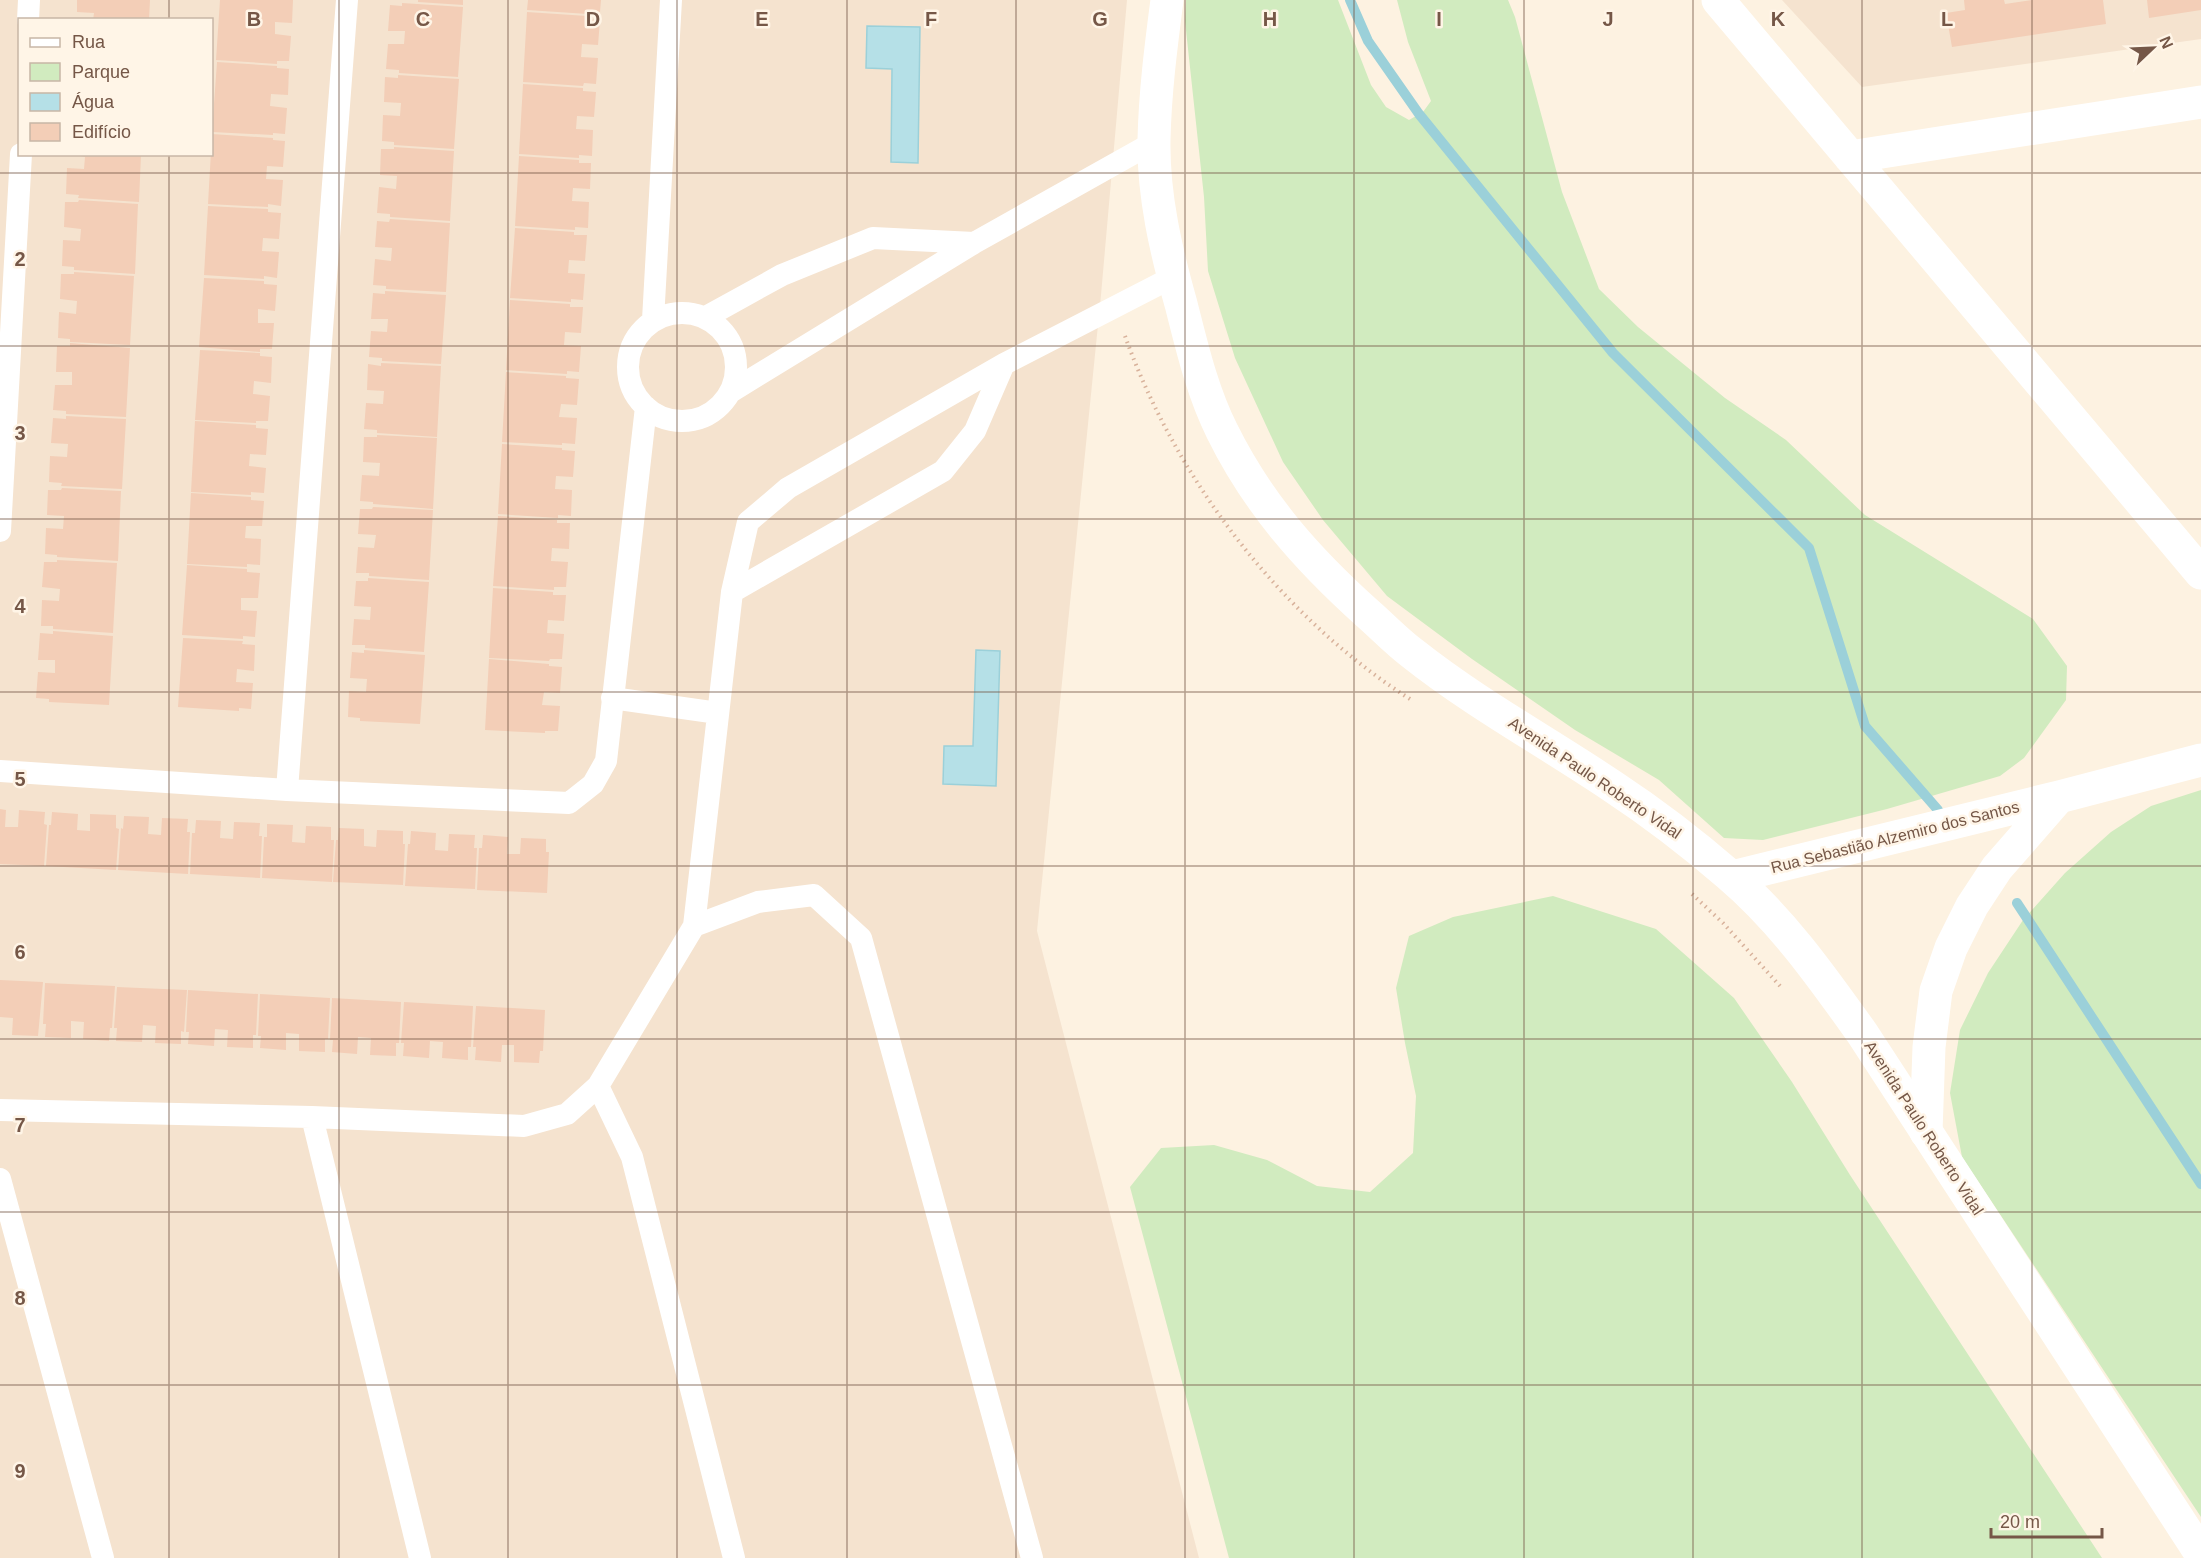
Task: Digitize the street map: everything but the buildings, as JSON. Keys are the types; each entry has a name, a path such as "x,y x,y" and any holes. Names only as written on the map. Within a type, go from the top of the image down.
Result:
{"street":[{"name":"Avenida Paulo Roberto Vidal","path":"1167,0 1158,64 1154,142 1158,202 1173,277 1201,378 1221,430 1250,483 1290,537 1344,592 1409,651 1474,699 1613,787 1687,840 1732,878 1782,926 1825,981 1926,1132 2201,1554"},
{"path":"1718,0 2201,573"},
{"path":"1850,157 2201,102"},
{"name":"Rua Sebastião Alzemiro dos Santos","path":"1732,878 2201,760"},
{"name":"Rua Sebastião Alzemiro dos Santos","path":"1926,1132 1929,1047 1936,991 1951,948 1972,906 1997,868 2059,797"}],"lane":[{"path":"28,18 29,0"},
{"path":"287,790 347,0"},
{"path":"654,320 671,0"},
{"path":"732,391 736,375 736,358 731,342 720,328 706,317 688,313 670,314 654,320 640,333 632,347 628,363 630,379 636,395 646,407 660,416 676,421 692,421 708,415 721,405 732,391 974,243 1154,142"},
{"path":"0,531 21,156"},
{"path":"706,317 782,275 873,238 974,243"},
{"path":"0,1110 312,1117 524,1126 567,1114 598,1086 694,926 732,592 748,522 788,488 1004,364 1173,277"},
{"path":"732,592 943,471 975,431 1004,364"},
{"path":"0,771 287,790 568,802 593,784 606,761 646,407"},
{"path":"612,698 718,714"},
{"path":"694,926 759,902 814,895 861,938 1032,1558"},
{"path":"598,1086 632,1157 734,1558"},
{"path":"312,1117 420,1558"},
{"path":"0,1179 103,1558"}],"path":[{"path":"1115,307 1146,388 1177,448 1212,505 1253,558 1298,608 1347,653 1410,700"},
{"path":"1691,893 1723,923 1784,991"}],"shaded area":[{"path":"0,0 1127,0 1101,295 1037,931 1199,1558 0,1558"},
{"path":"1782,0 2201,0 2201,39 1862,87"}],"green space":[{"path":"1186,0 1338,0 1371,85 1386,107 1409,120 1423,112 1431,101 1408,42 1397,0 1508,0 1515,17 1562,192 1599,289 1638,327 1725,398 1786,440 1865,515 2033,619 2067,666 2066,700 2024,758 2000,776 1887,809 1763,840 1724,838 1659,780 1575,730 1472,659 1387,596 1323,520 1283,462 1235,358 1208,271 1204,197 1185,21"},
{"path":"2201,790 2201,1517 1962,1157 1950,1093 1960,1030 1988,973 2023,920 2065,873 2111,832 2151,806"},
{"path":"1553,896 1656,929 1734,998 1792,1082 1850,1175 2102,1558 1229,1558 1130,1187 1161,1148 1214,1145 1267,1160 1317,1186 1370,1192 1413,1153 1416,1096 1396,988 1409,936 1453,917"}],"water":[{"path":"867,26 920,27 918,163 891,162 892,69 866,68"},
{"path":"976,650 1000,651 996,786 943,784 944,746 973,746"}],"waterway":[{"path":"1350,0 1368,41 1419,114 1613,353 1809,548 1865,726 1938,810"},
{"path":"2017,903 2201,1184"}]}
